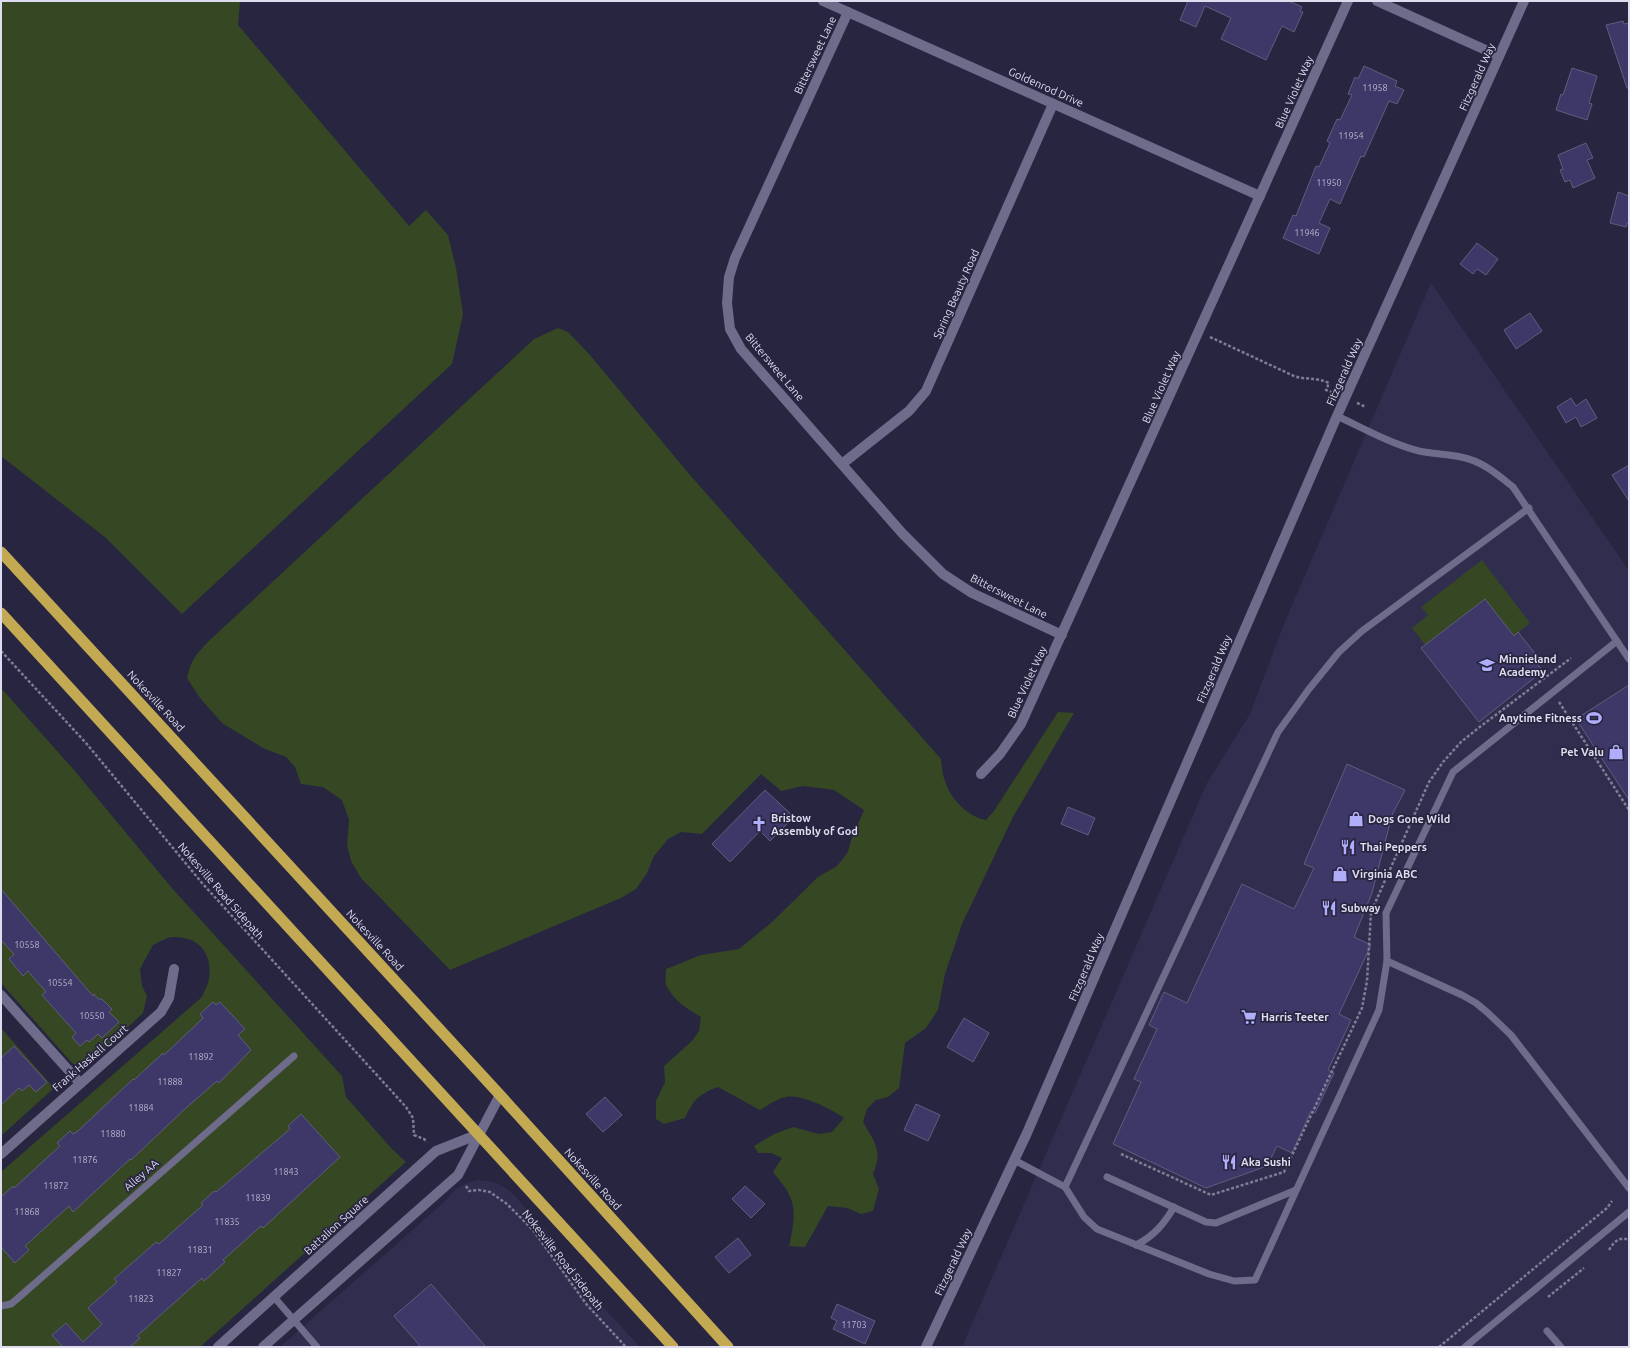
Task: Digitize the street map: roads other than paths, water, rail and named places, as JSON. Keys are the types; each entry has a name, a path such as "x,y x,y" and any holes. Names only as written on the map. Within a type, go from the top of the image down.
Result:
{"highway":[{"name":"Nokesville Road","path":"1,552 500,1095 728,1347"},
{"path":"1,613 673,1347"}],"street":[{"name":"Goldenrod Drive","path":"823,1 1260,196"},
{"name":"Blue Violet Way","path":"981,774 1000,754 1022,724 1348,1"},
{"path":"1377,1 1499,56"},
{"name":"Fitzgerald Way","path":"926,1347 1014,1160 1337,416 1524,1"},
{"name":"Bittersweet Lane","path":"848,12 735,258 728,277 727,302 730,329 741,349 902,533 943,574 972,593 1062,635"},
{"name":"Spring Beauty Road","path":"842,464 909,412 926,391 1053,104"},
{"name":"Frank Haskell Court","path":"1,1154 161,1012 169,998 174,968"},
{"path":"1,995 80,1083"},
{"path":"263,1347 458,1175 500,1095"},
{"name":"Battalion Square","path":"218,1347 436,1151 479,1134"}],"lane":[{"path":"1337,416 1418,451 1461,457 1477,462 1494,471 1513,487 1529,508 1629,659"},
{"path":"1065,1187 1278,732 1309,689 1339,652 1362,631 1529,508"},
{"path":"1014,1160 1065,1187 1084,1217 1097,1229 1210,1274 1234,1281 1255,1280 1379,1010 1387,961 1386,913 1453,772 1617,641"},
{"path":"1387,961 1462,995 1476,1003 1488,1013 1511,1035 1629,1188"},
{"name":"Alley AA","path":"1,1306 12,1304 294,1056"},
{"path":"1107,1177 1206,1222 1216,1224 1296,1190"},
{"path":"1136,1245 1148,1239 1159,1229 1174,1207"},
{"path":"1465,1347 1629,1212"},
{"path":"274,1297 317,1347"},
{"path":"1547,1331 1561,1347"}],"place":[{"name":"Minnieland Academy","path":"1487,665"},
{"name":"Anytime Fitness","path":"1594,718"},
{"name":"Pet Valu","path":"1616,752"},
{"name":"Dogs Gone Wild","path":"1356,819"},
{"name":"Bristow Assembly of God","path":"759,824"},
{"name":"Thai Peppers","path":"1348,847"},
{"name":"Virginia ABC","path":"1340,874"},
{"name":"Subway","path":"1329,908"},
{"name":"Harris Teeter","path":"1249,1017"},
{"name":"Aka Sushi","path":"1229,1162"}]}
